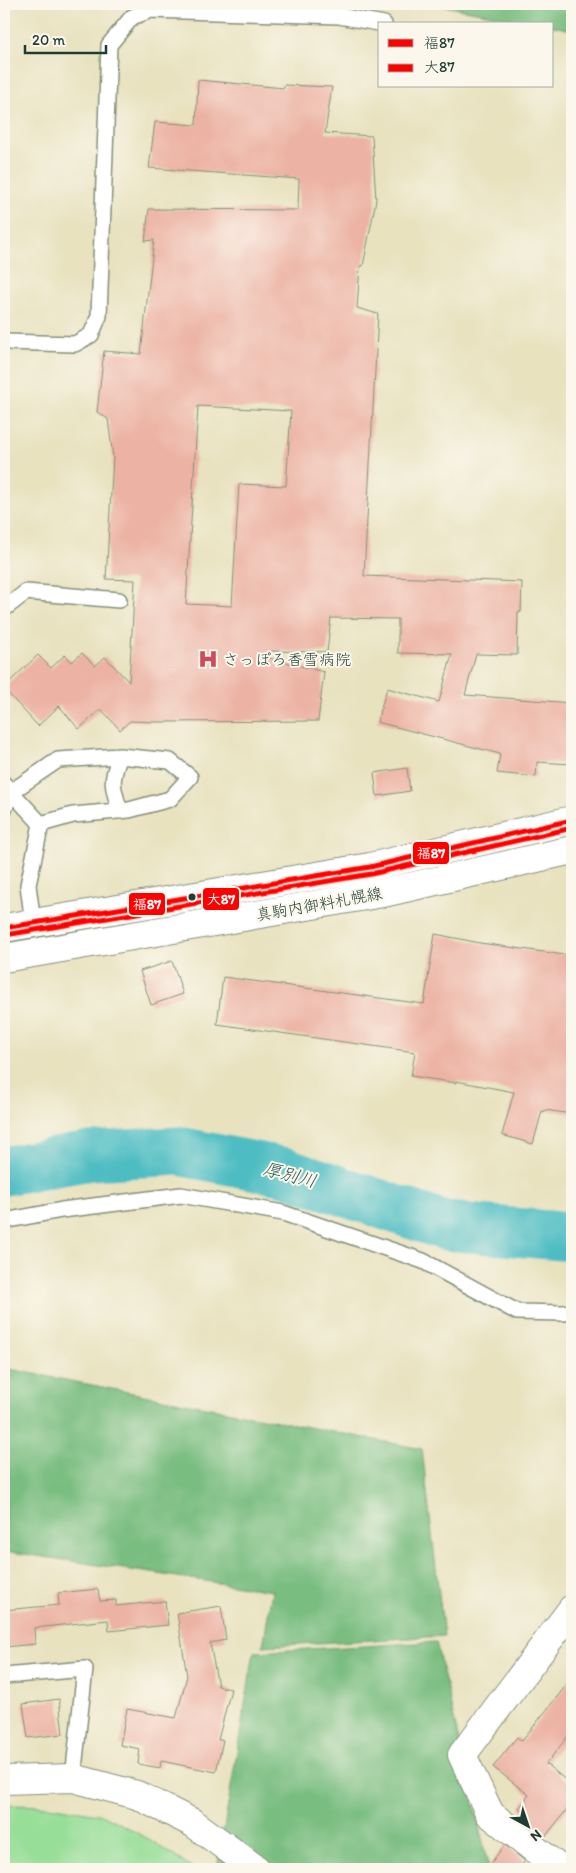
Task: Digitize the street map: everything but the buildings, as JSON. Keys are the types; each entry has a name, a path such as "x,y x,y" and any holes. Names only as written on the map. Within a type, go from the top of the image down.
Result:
{"main road":[{"name":"真駒内御料札幌線","path":"4,928 370,867 572,820"},
{"name":"真駒内御料札幌線","path":"4,958 383,893 572,850"},
{"path":"560,1869 490,1814 462,1755 572,1609"},
{"path":"4,1780 73,1778 137,1794 193,1823 256,1869"}],"lane":[{"path":"4,342 75,344 91,335 99,316 109,45 132,17 151,10 340,16 378,23"},
{"path":"4,608 26,592 120,600"},
{"path":"8,788 58,760 120,756 170,761 190,778 170,799 120,810 74,815 41,824"},
{"path":"120,756 114,772 112,786 120,810"},
{"path":"4,810 8,788"},
{"path":"8,788 41,824"},
{"path":"33,923 28,885 41,824"},
{"path":"4,1221 62,1210 181,1195 284,1213 423,1261 517,1312 572,1312"},
{"path":"4,1676 85,1669 73,1778"}],"green space":[{"path":"433,4 572,4 572,30 554,26 554,22 528,22"},
{"path":"4,1368 422,1449 444,1636 263,1646 272,1591 4,1551"},
{"path":"436,1642 489,1869 217,1869 254,1652"},
{"path":"4,1805 49,1806 104,1815 152,1841 193,1869 4,1869"}],"waterway":[{"name":"厚別川","path":"4,1171 90,1156 179,1151 286,1172 445,1226 572,1237"}],"transit line":[{"name":"福87","path":"4,928 370,867 572,820"},
{"name":"大87","path":"5,935 371,874 572,828"}],"place":[{"name":"さっぽろ香雪病院","path":"208,659"}]}
